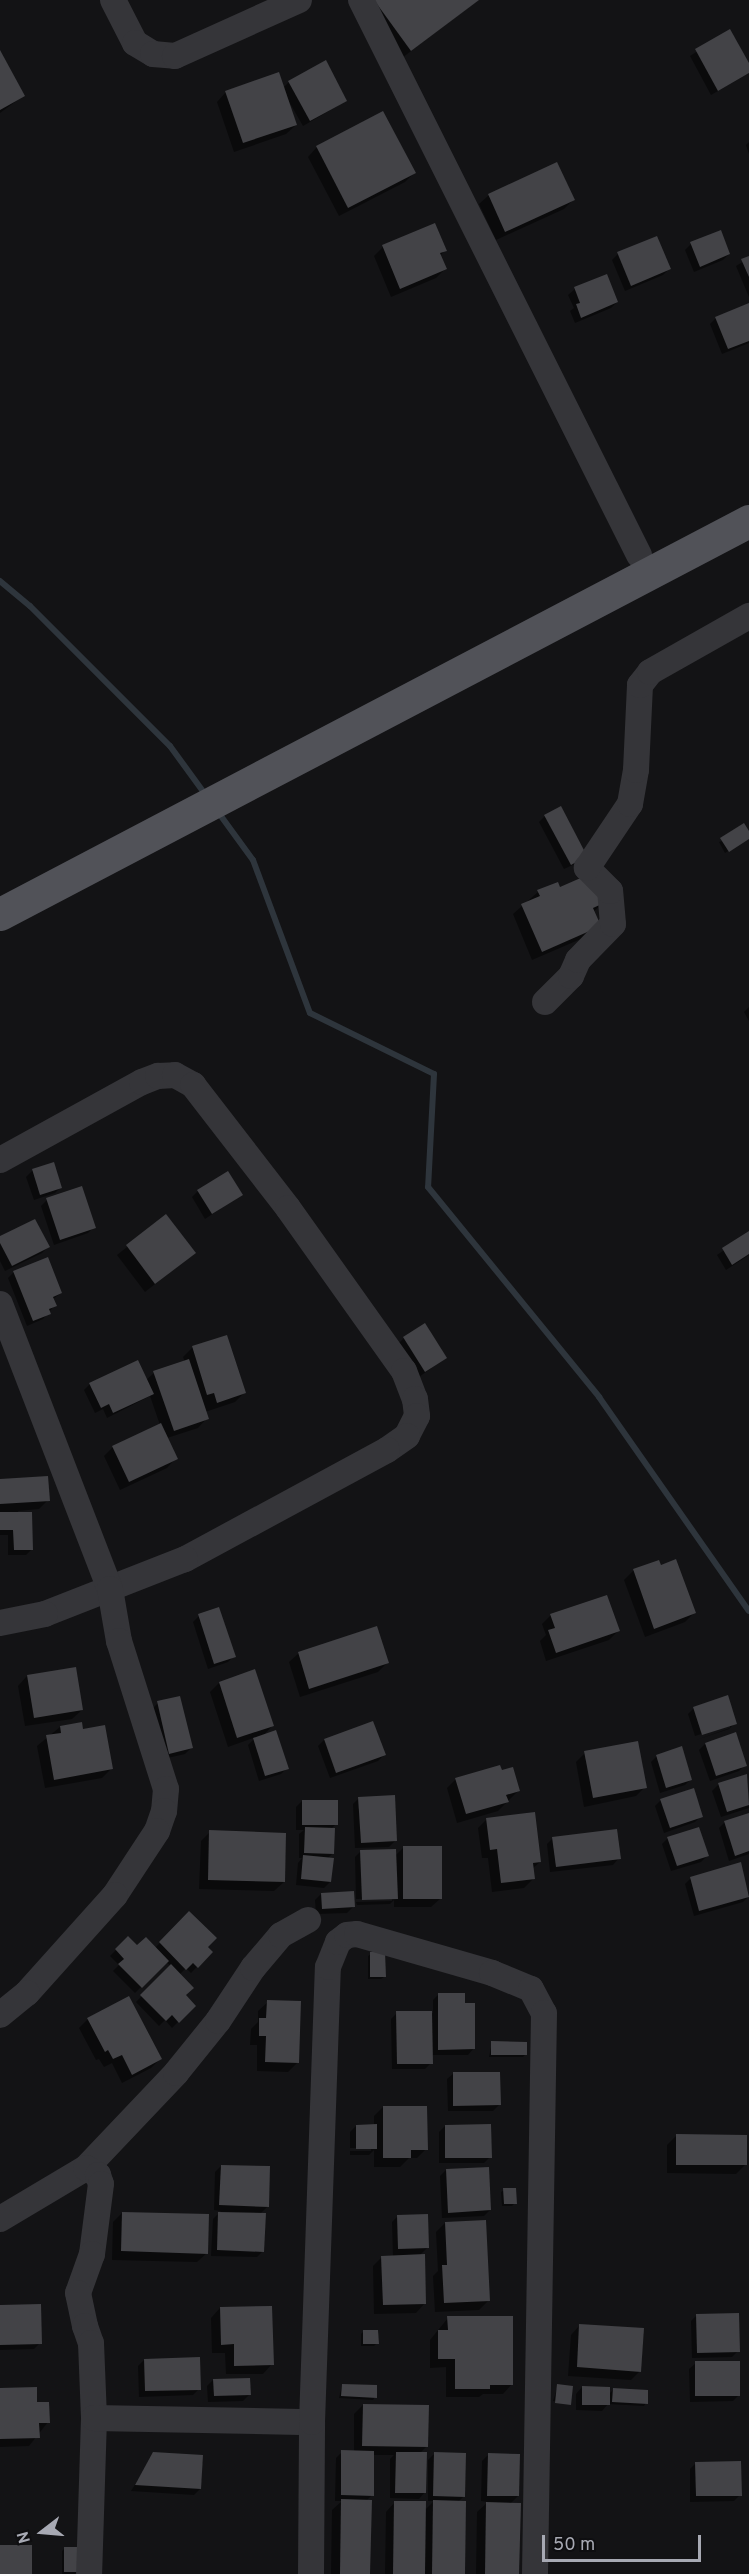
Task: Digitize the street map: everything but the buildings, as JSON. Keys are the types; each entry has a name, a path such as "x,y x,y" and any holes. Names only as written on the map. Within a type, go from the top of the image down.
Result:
{"main road":[{"path":"0,888 749,497"},
{"path":"0,914 749,521"}],"street":[{"path":"113,0 135,43 153,54 175,56 299,0"},
{"path":"361,0 639,555"},
{"path":"546,1002 571,976 578,960 613,924 610,891 587,868 630,804 636,770 640,685 650,672 749,616"},
{"path":"0,1160 142,1082 158,1076 175,1075 193,1085 288,1208 404,1371 415,1399 417,1416 407,1436 387,1450 185,1559 45,1614 0,1623"},
{"path":"0,1304 110,1589 119,1641 165,1789 164,1811 157,1831 115,1895 27,1993 0,2015"},
{"path":"0,2219 86,2168 176,2073 218,2021 253,1968 281,1935 308,1920"},
{"path":"311,2574 312,2422 328,1967 338,1942 346,1935 357,1934 492,1973 531,1989 544,2013 535,2574"},
{"path":"86,2168 98,2175 101,2184 92,2254 78,2293 85,2326 92,2343 94,2418 89,2574"},
{"path":"94,2418 312,2422"}],"waterway":[{"path":"0,581 30,606 170,746 205,794"},
{"path":"218,812 253,860 310,1013 434,1074 428,1187 599,1397 749,1611"}]}
